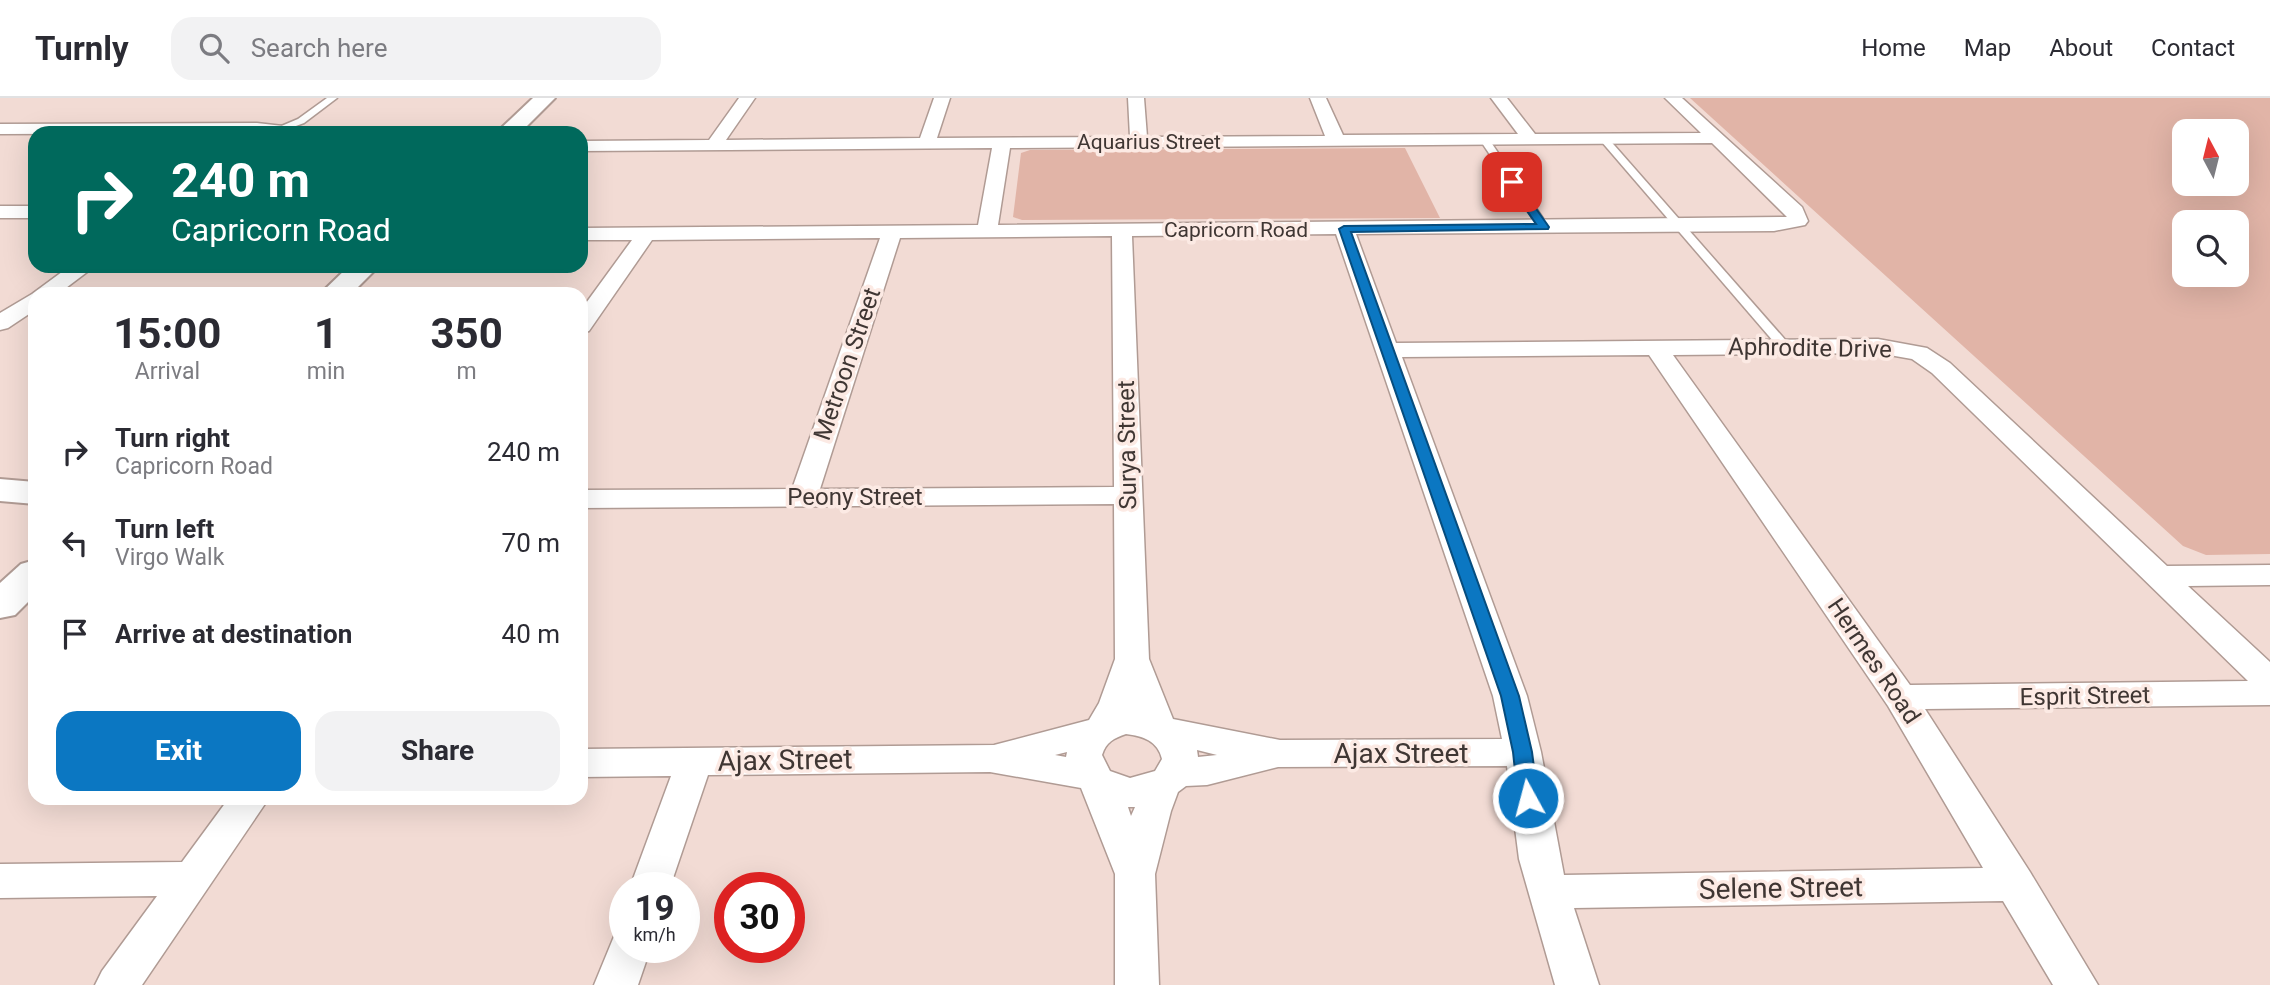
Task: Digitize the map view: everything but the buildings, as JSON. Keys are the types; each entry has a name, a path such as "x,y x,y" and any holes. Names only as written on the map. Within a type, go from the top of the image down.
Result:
{"street":[{"path":"515,126 545,98"},
{"path":"714,145 747,98"},
{"path":"927,143 942,98"},
{"path":"1136,98 1139,142"},
{"path":"1318,98 1336,140"},
{"path":"1499,98 1530,139"},
{"name":"Capricorn Road","path":"588,234 1781,225 1798,221 1795,211 1673,98"},
{"path":"0,129 28,129"},
{"name":"Aquarius Street","path":"588,146 1717,138"},
{"path":"986,231 1002,143"},
{"path":"0,212 28,212"},
{"path":"1344,229 1510,696 1523,752 1532,830 1547,892 1577,985"},
{"name":"Surya Street","path":"1100,729 1116,703 1132,659 1122,231"},
{"name":"Metroon Street","path":"803,497 892,232"},
{"path":"588,316 646,234"},
{"path":"53,287 74,273"},
{"path":"342,287 357,273"},
{"path":"0,323 28,305"},
{"name":"Hermes Road","path":"1655,347 1900,697 2076,985"},
{"name":"Aphrodite Drive","path":"1387,350 1893,347 1930,359 2162,576 2270,682"},
{"path":"0,478 28,476"},
{"path":"0,490 28,492"},
{"name":"Peony Street","path":"588,499 1129,495"},
{"path":"2162,576 2270,575"},
{"path":"0,606 28,580"},
{"name":"Surya Street","path":"1132,659 1162,729"},
{"name":"Esprit Street","path":"1900,697 2270,693"},
{"path":"1135,874 1095,780 1084,764 1083,752 1088,740 1100,729 1124,721 1147,722 1162,729 1175,740 1179,751 1152,811 1135,874 1137,985"},
{"name":"Ajax Street","path":"990,758 1100,729"},
{"name":"Ajax Street","path":"1162,729 1280,754 1523,752"},
{"name":"Ajax Street","path":"1169,778 1280,754"},
{"name":"Ajax Street","path":"588,763 990,758 1095,780"},
{"path":"655,872 694,761"},
{"path":"1095,780 1111,790 1138,793 1169,778"},
{"path":"117,985 245,805"},
{"path":"0,881 192,879"},
{"name":"Selene Street","path":"1547,892 2016,884"},
{"path":"616,985 624,963"}],"lane":[{"path":"290,126 333,99"},
{"path":"1485,139 1544,227"},
{"path":"1604,139 1784,346"}],"shaded area":[{"path":"1690,98 2270,98 2270,554 2206,555 2183,546"},
{"path":"1405,148 1440,218 1022,220 1013,217 1021,153 1030,150"}],"route":[{"path":"1512,182 1544,227 1344,229 1510,696 1523,752 1528,798"}]}
